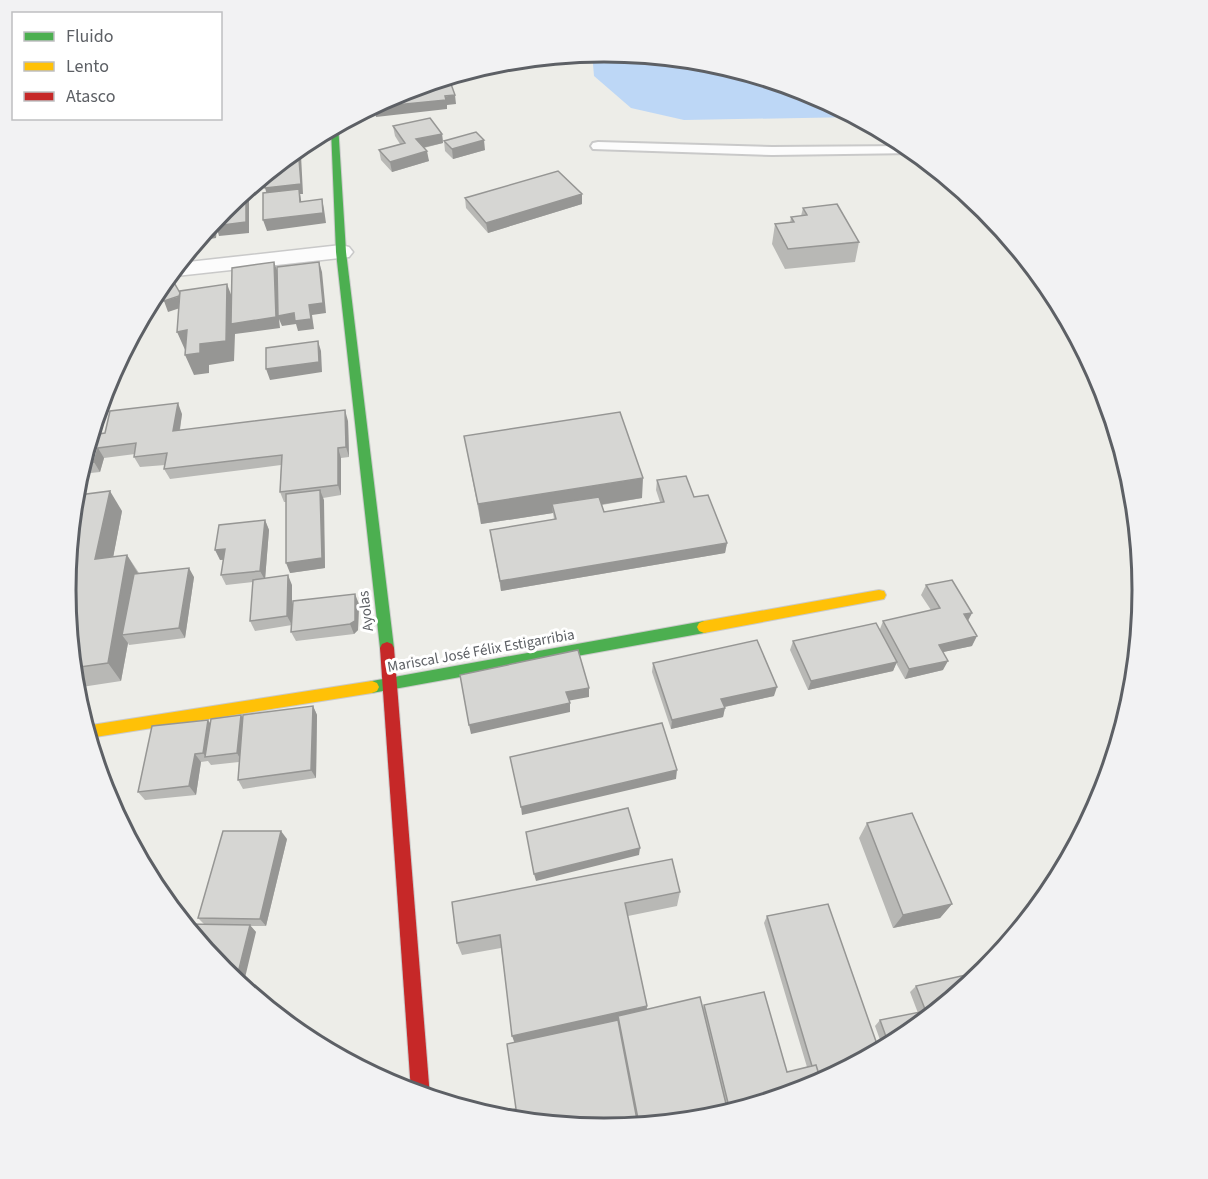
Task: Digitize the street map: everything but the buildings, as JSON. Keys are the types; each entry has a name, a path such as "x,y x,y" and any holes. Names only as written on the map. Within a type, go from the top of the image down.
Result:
{"street":[{"name":"Ayolas","path":"335,135 341,252 391,684 420,1084"},
{"path":"184,270 341,252"},
{"name":"Mariscal José Félix Estigarribia","path":"95,731 391,684 879,595"}],"lane":[{"path":"598,146 772,151 897,150"}],"water":[{"path":"593,62 673,66 741,79 806,102 840,117 684,120 631,108 594,76"}],"traffic: fast":[{"path":"335,135 341,252 387,648"},
{"path":"372,687 704,627"}],"traffic: slow":[{"path":"704,627 879,595"},
{"path":"95,731 372,687"}],"traffic: jam":[{"path":"387,648 420,1084"}]}
